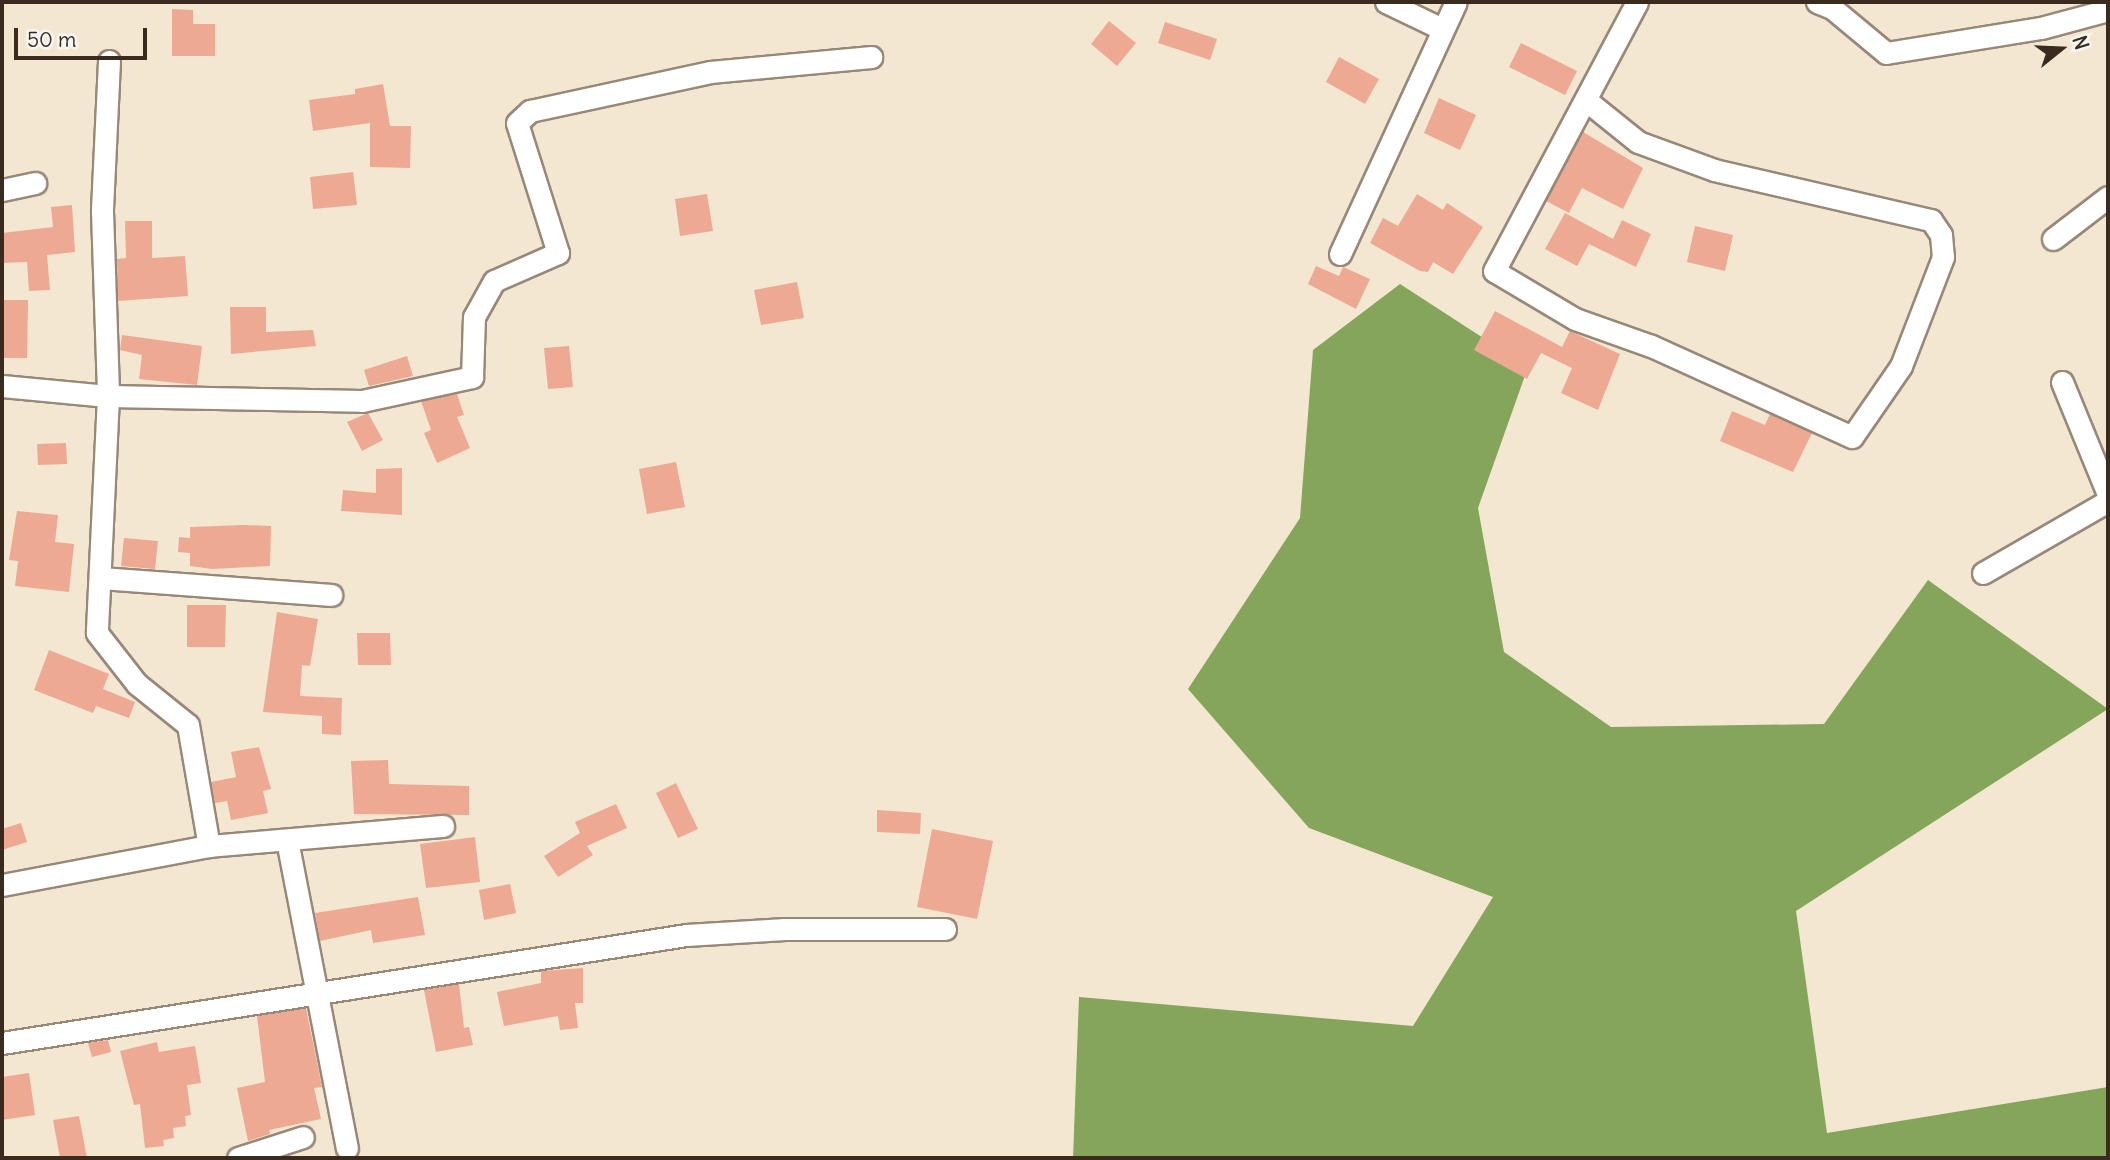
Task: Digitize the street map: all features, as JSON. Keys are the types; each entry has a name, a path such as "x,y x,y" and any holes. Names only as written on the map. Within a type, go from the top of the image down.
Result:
{"street":[{"path":"1386,2 1442,29"},
{"path":"1340,254 1456,2"},
{"path":"1587,101 1638,142 1714,170 1931,220 1941,235 1943,257 1901,366 1852,437 1651,346 1575,319 1494,271 1587,101 1637,2"},
{"path":"1817,2 1832,8 1886,53 2041,28 2108,10"},
{"path":"2,386 108,396 362,401 472,377 474,317 494,281 558,253 517,123 530,111 710,72 872,58"},
{"path":"109,61 102,211 108,396 97,633 136,684 188,725 209,846"},
{"path":"2,190 35,183"},
{"path":"2053,239 2108,197"},
{"path":"2062,382 2108,494"},
{"path":"1983,573 2108,500"},
{"path":"100,578 331,595"},
{"path":"2,885 209,846 443,826"},
{"path":"287,840 347,1148"},
{"path":"2,1043 686,934 785,929 945,929"},
{"path":"238,1158 303,1137"}],"green space":[{"path":"1400,284 1528,367 1478,508 1504,652 1611,727 1824,724 1928,580 2108,709 1796,911 1827,1133 2108,1087 2108,1158 1073,1158 1079,997 1413,1026 1493,897 1309,828 1188,689 1300,518 1313,350"}],"building":[{"path":"172,9 193,10 193,24 215,24 215,56 172,56"},
{"path":"1109,21 1136,43 1117,66 1091,44"},
{"path":"1165,22 1217,39 1210,60 1158,43"},
{"path":"1521,43 1577,71 1565,95 1509,67"},
{"path":"1339,57 1379,79 1365,104 1326,82"},
{"path":"383,84 390,126 411,126 410,168 370,167 370,123 313,131 309,100 355,94 355,89"},
{"path":"1439,98 1476,115 1460,150 1424,133"},
{"path":"1583,132 1643,168 1623,209 1582,188 1569,213 1546,201"},
{"path":"353,172 357,205 313,209 310,177"},
{"path":"707,194 713,231 680,236 675,199"},
{"path":"1417,194 1443,210 1447,203 1483,227 1453,274 1433,262 1428,272 1420,271 1370,243 1383,218 1398,226"},
{"path":"72,205 75,252 47,255 50,290 29,291 27,262 2,263 2,233 53,227 51,207"},
{"path":"1565,213 1613,239 1622,220 1651,234 1636,267 1589,244 1577,266 1545,249"},
{"path":"125,221 152,221 152,258 185,256 188,296 118,301 117,259 126,258"},
{"path":"1695,226 1733,235 1725,271 1687,262"},
{"path":"1316,266 1339,276 1343,267 1370,279 1356,309 1308,284"},
{"path":"797,282 804,318 761,325 754,290"},
{"path":"2,300 28,300 27,358 2,358"},
{"path":"230,307 266,307 266,332 313,330 316,346 231,354"},
{"path":"1495,311 1562,347 1570,331 1620,354 1598,410 1561,393 1572,368 1541,353 1527,379 1474,350"},
{"path":"122,335 202,346 197,385 139,379 142,355 120,350"},
{"path":"569,346 573,387 548,389 544,348"},
{"path":"407,356 413,376 369,386 364,370"},
{"path":"457,394 464,415 457,417 470,448 437,463 424,433 431,430 421,401"},
{"path":"1732,411 1765,425 1770,414 1812,433 1793,472 1720,441"},
{"path":"368,413 383,440 362,451 347,422"},
{"path":"66,443 67,464 38,465 37,444"},
{"path":"676,462 685,507 647,514 639,469"},
{"path":"402,468 402,515 341,511 343,490 376,493 376,469"},
{"path":"17,511 58,515 55,542 74,544 69,592 15,586 18,561 9,560"},
{"path":"271,526 270,566 212,569 190,566 190,553 178,552 179,537 190,538 190,527"},
{"path":"124,538 158,541 155,569 121,566"},
{"path":"187,605 226,605 225,647 187,647"},
{"path":"277,612 318,619 310,666 302,665 300,696 342,698 341,735 322,734 322,716 263,712"},
{"path":"357,633 390,633 391,665 358,665"},
{"path":"49,650 109,674 103,689 135,702 129,718 96,706 93,713 34,690"},
{"path":"259,747 271,789 263,791 268,813 231,820 227,801 215,803 211,782 236,777 231,752"},
{"path":"388,760 389,784 469,786 469,815 354,814 351,761"},
{"path":"676,783 698,829 678,838 656,793"},
{"path":"616,804 627,828 587,846 593,855 558,877 544,856 580,833 575,822"},
{"path":"877,810 921,813 920,834 877,832"},
{"path":"21,823 27,842 2,850 2,829"},
{"path":"932,829 993,841 977,919 917,907"},
{"path":"475,837 480,882 426,888 420,844"},
{"path":"510,884 516,913 484,920 479,890"},
{"path":"418,897 425,935 373,943 371,930 320,941 315,913"},
{"path":"583,968 583,1003 575,1003 578,1028 560,1030 558,1016 504,1026 497,992 541,983 541,971"},
{"path":"459,984 464,1028 469,1027 473,1045 436,1052 424,990"},
{"path":"306,1008 322,1087 314,1088 321,1119 269,1130 270,1134 248,1141 237,1088 265,1082 257,1016"},
{"path":"108,1040 111,1052 92,1057 88,1043"},
{"path":"157,1042 159,1052 195,1046 201,1083 187,1085 191,1115 185,1116 186,1126 173,1128 174,1138 163,1140 164,1146 145,1148 140,1104 134,1105 120,1051"},
{"path":"29,1073 35,1115 2,1120 2,1077"},
{"path":"79,1116 87,1158 60,1158 53,1120"}]}
